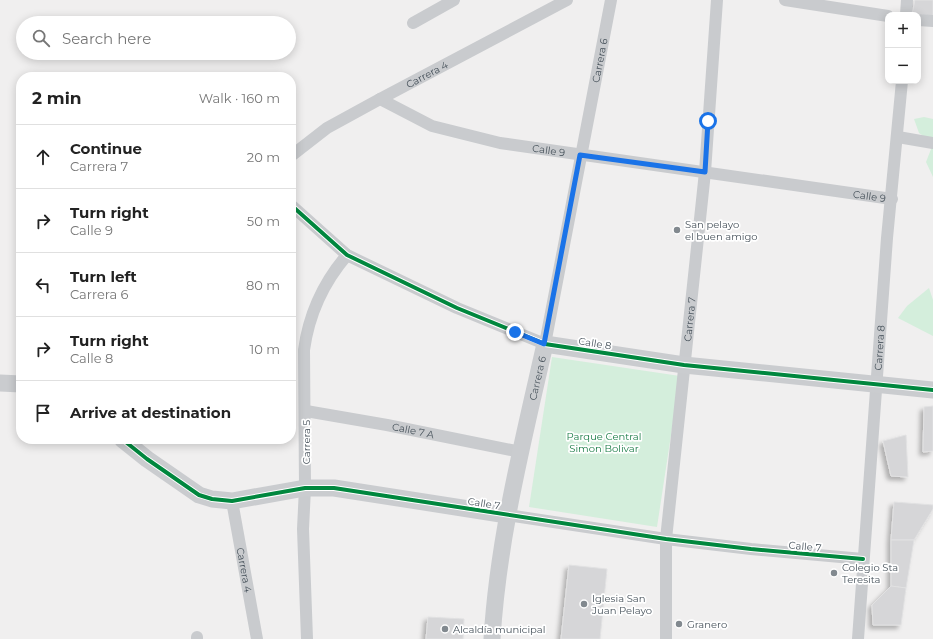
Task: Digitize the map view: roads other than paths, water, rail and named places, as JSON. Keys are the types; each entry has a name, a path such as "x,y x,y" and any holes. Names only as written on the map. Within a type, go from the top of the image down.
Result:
{"street":[{"path":"413,23 454,0"},
{"name":"Carrera 4","path":"296,152 327,128 567,0"},
{"name":"Carrera 6","path":"492,639 494,608 508,515 544,344 611,0"},
{"name":"Carrera 7","path":"666,639 666,539 705,172 717,0"},
{"path":"785,0 885,16"},
{"path":"906,12 907,0"},
{"path":"921,20 933,21"},
{"name":"Carrera 8","path":"858,639 887,238 898,137 902,84"},
{"name":"Calle 9","path":"380,99 432,126 500,143 892,199"},
{"path":"898,137 933,143"},
{"name":"Calle 8","path":"296,209 347,255 457,308 544,344 684,365 933,390"},
{"name":"Carrera 5","path":"307,639 303,529 306,488 304,350 307,329 324,285 347,255"},
{"path":"0,383 16,384"},
{"name":"Calle 7 A","path":"306,411 387,425 521,452"},
{"name":"Calle 7","path":"128,444 147,459 199,495 212,499 232,501 306,488 334,488 666,539 751,549 863,559"},
{"name":"Carrera 4","path":"232,501 257,639"}],"place":[{"name":"San pelayo el buen amigo","path":"677,230"},
{"name":"Colegio Sta Teresita","path":"834,573"},
{"name":"Iglesia San Juan Pelayo","path":"584,604"},
{"name":"Granero","path":"679,624"},
{"name":"Alcaldía municipal","path":"445,629"}],"park label":[{"name":"Parque Central Simon Bolivar","path":"604,442"}]}
